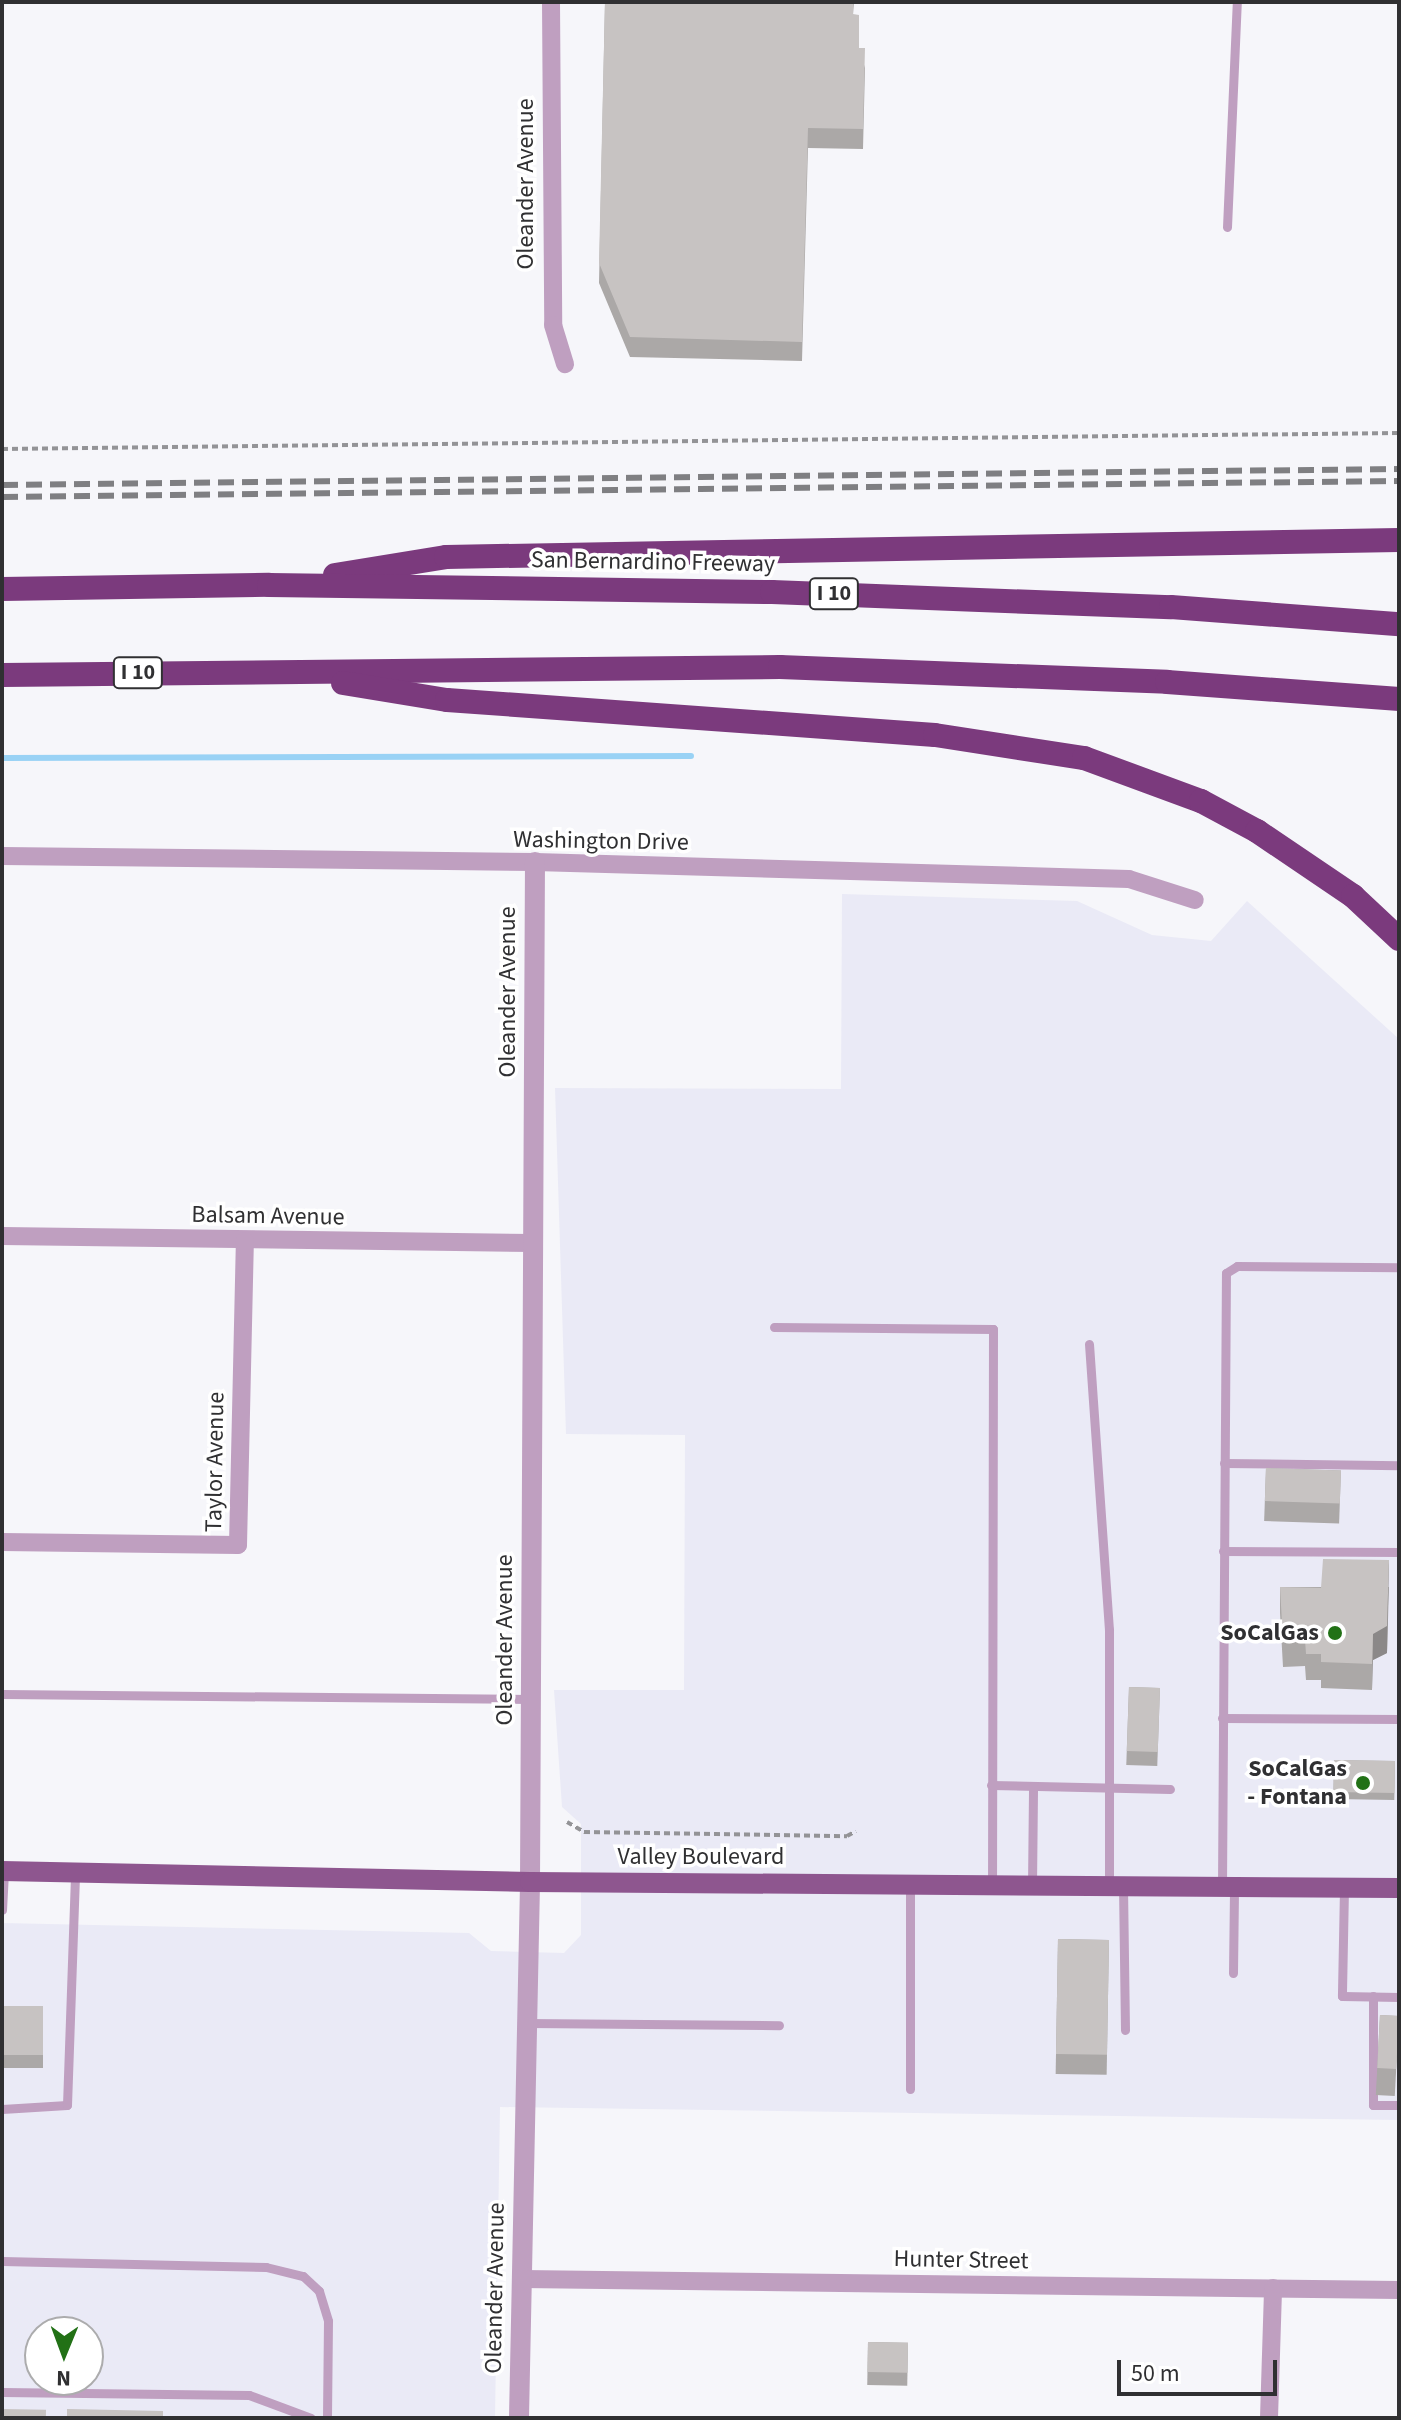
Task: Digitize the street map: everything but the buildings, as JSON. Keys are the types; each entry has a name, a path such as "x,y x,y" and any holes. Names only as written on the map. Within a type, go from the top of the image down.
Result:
{"highway":[{"path":"269,585 446,557 1399,540"},
{"name":"San Bernardino Freeway","path":"2,589 269,585 772,592 1171,607 1399,624"},
{"name":"I 10","path":"2,675 780,667 1167,682 1399,699"},
{"path":"274,672 447,700 935,735 1084,758 1201,801 1257,831 1353,896 1399,939"}],"main road":[{"name":"Valley Boulevard","path":"3,1871 530,1882 1399,1888"}],"street":[{"name":"Oleander Avenue","path":"551,2 553,325 565,364"},
{"name":"Washington Drive","path":"2,856 535,862 1129,879 1195,900"},
{"name":"Oleander Avenue","path":"519,2418 530,1882 535,862"},
{"name":"Balsam Avenue","path":"2,1236 533,1243"},
{"name":"Taylor Avenue","path":"2,1542 238,1545 245,1241"},
{"name":"Hunter Street","path":"522,2279 1399,2290"},
{"path":"1269,2418 1273,2288"}],"lane":[{"path":"1227,227 1237,2"},
{"path":"1233,1973 1222,1718 1226,1273 1237,1266 1399,1267"},
{"path":"774,1327 993,1329 992,1885"},
{"path":"1089,1344 1109,1630 1109,1789 1125,2030"},
{"path":"1224,1463 1399,1465"},
{"path":"1223,1551 1399,1552"},
{"path":"2,1694 531,1699"},
{"path":"1222,1718 1399,1719"},
{"path":"991,1785 1170,1789"},
{"path":"1032,1886 1033,1786"},
{"path":"2,1910 3,1871"},
{"path":"2,2109 67,2105 75,1872"},
{"path":"910,1884 910,2089"},
{"path":"1344,1888 1342,1996 1399,1997"},
{"path":"1373,1996 1373,2105 1399,2105"},
{"path":"527,2023 779,2025"},
{"path":"2,2261 266,2267 303,2276 319,2291 328,2321 327,2418"},
{"path":"2,2392 249,2395 311,2418"}],"path":[{"path":"2,449 1399,433"},
{"path":"567,1822 584,1832 847,1836 856,1831"}],"shaded area":[{"path":"842,894 1077,901 1152,935 1211,941 1247,901 1399,1039 1399,2120 500,2107 495,2418 2,2418 2,1923 469,1933 491,1951 564,1953 581,1935 581,1824 562,1807 554,1690 684,1690 685,1435 566,1434 555,1088 841,1089"}],"waterway":[{"path":"2,758 691,756"}],"railway":[{"path":"2,485 1399,469"},
{"path":"2,497 1399,481"}],"place":[{"name":"SoCalGas","path":"1335,1633"},
{"name":"SoCalGas - Fontana","path":"1363,1783"}]}
